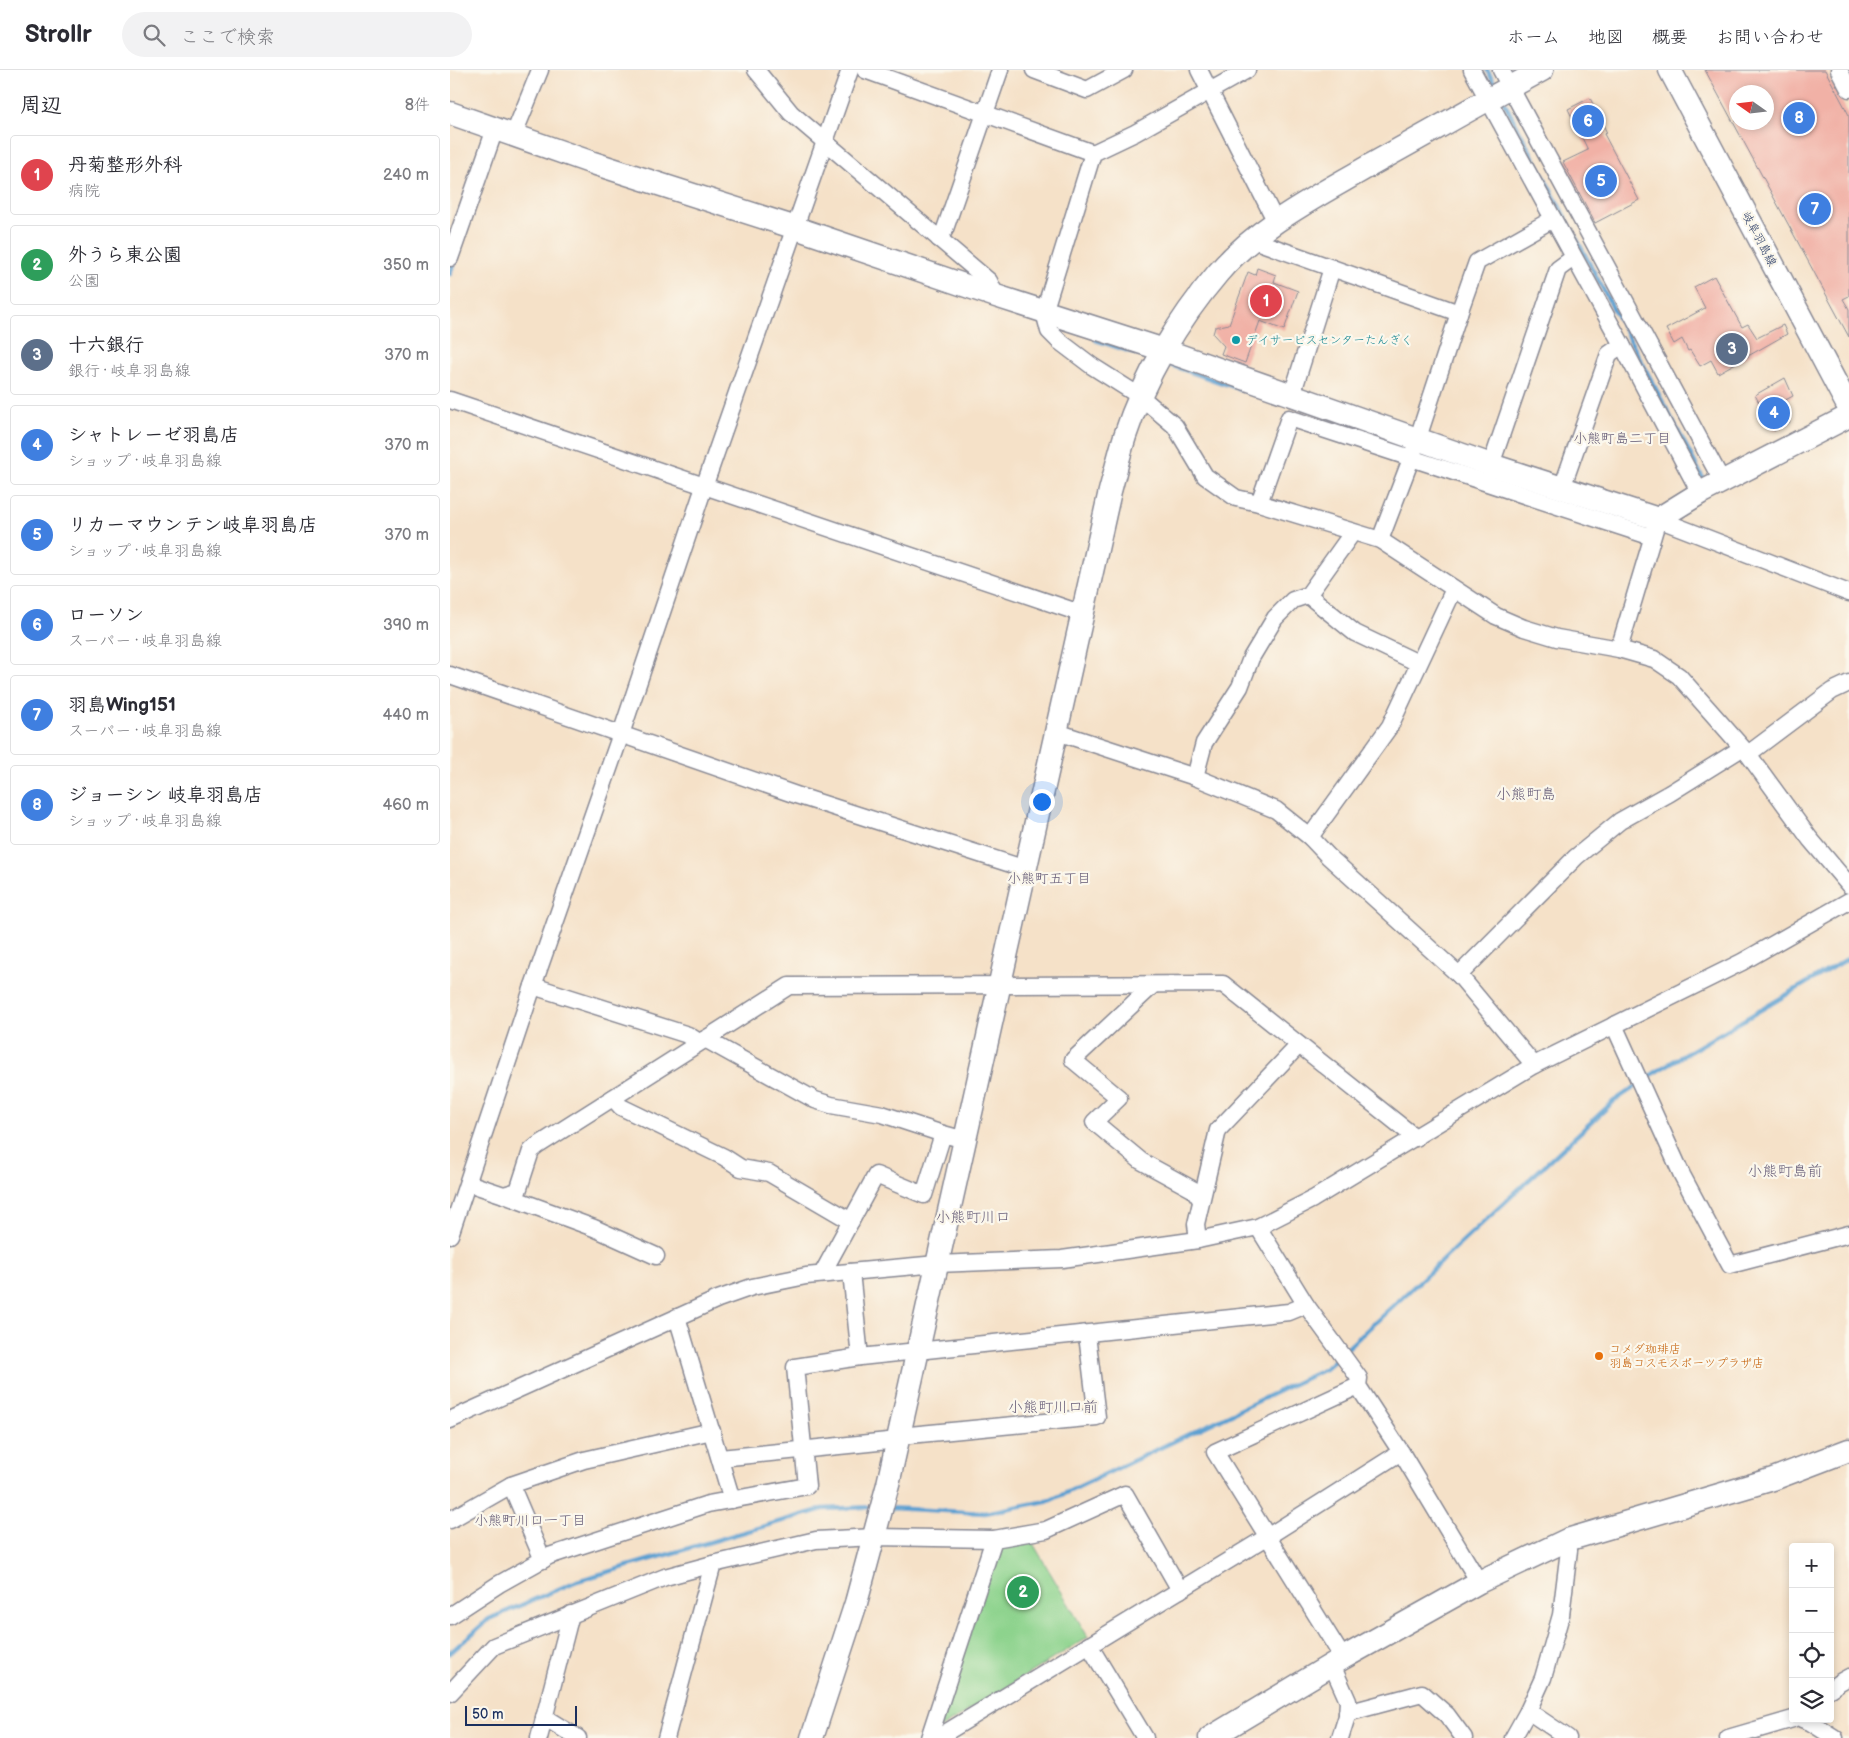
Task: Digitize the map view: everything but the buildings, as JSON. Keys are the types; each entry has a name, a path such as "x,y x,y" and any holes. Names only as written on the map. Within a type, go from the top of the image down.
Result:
{"street":[{"path":"450,258 504,131 540,70"},
{"path":"756,70 791,113 989,281 996,296"},
{"path":"450,1236 533,986 621,734 704,487 850,70"},
{"path":"865,70 1093,153"},
{"path":"939,239 945,229 1000,70"},
{"path":"1034,70 1087,90 1124,70"},
{"path":"1199,70 1276,222"},
{"path":"1247,70 1093,153 1044,312 1049,331 1092,366 1140,397 1175,426 1205,476 1236,498 1380,540 1496,616 1524,628 1556,638 1619,649 1654,659 1679,676 1745,751 1810,839 1849,885"},
{"path":"1472,70 1622,345 1700,494"},
{"path":"812,1738 856,1603 888,1484 1110,491 1125,435 1140,397 1164,350 1189,311 1219,272 1253,240 1300,206 1487,99 1506,78 1542,70"},
{"name":"岐阜羽島線","path":"1670,70 1849,408"},
{"path":"1839,70 1849,89"},
{"path":"1506,78 1722,482"},
{"path":"450,113 590,162 1164,350 1293,405 1414,449 1849,593"},
{"path":"1380,540 1414,449 1477,262 1552,219"},
{"path":"1253,240 1459,313"},
{"path":"1492,465 1558,269 1573,258"},
{"path":"1259,504 1293,405 1332,268"},
{"path":"1562,488 1609,354 1622,345"},
{"path":"450,400 1083,614"},
{"path":"1619,649 1655,528 1700,494 1849,416"},
{"path":"1414,449 1492,465 1530,488 1562,488 1655,528"},
{"path":"1195,777 1204,743 1240,687 1251,658 1275,618 1293,600 1308,595 1353,532"},
{"path":"1310,837 1390,726 1454,589"},
{"path":"1308,595 1355,633 1418,663"},
{"path":"450,675 799,796 1026,869"},
{"path":"1459,974 1576,857 1612,827 1745,751 1832,691 1849,683"},
{"path":"1056,732 1195,777 1276,810 1310,837 1459,974 1534,1065"},
{"path":"450,1420 677,1317 752,1287 822,1274 937,1264 1062,1259 1198,1240 1258,1227 1313,1199 1534,1065 1742,962 1849,900"},
{"path":"504,1195 518,1191 531,1151 537,1146 789,986 1223,984 1416,1138"},
{"path":"1154,985 1073,1060 1119,1098 1094,1122 1141,1162 1194,1190 1201,1200"},
{"path":"533,986 688,1035 815,1100 831,1105 882,1114 965,1141"},
{"path":"1614,1025 1682,1175 1730,1265 1849,1234"},
{"path":"1198,1240 1196,1224 1218,1130 1299,1045"},
{"path":"613,1098 620,1107 724,1157 741,1168 770,1173 851,1221"},
{"path":"822,1274 876,1174 924,1195 943,1134"},
{"path":"468,1183 594,1228 656,1256"},
{"path":"1258,1227 1306,1305 1356,1379 1479,1582"},
{"path":"851,1272 860,1357"},
{"path":"450,1616 499,1584 543,1560 708,1504 807,1486 795,1367 860,1357 1087,1335 1289,1312 1306,1305"},
{"path":"677,1317 732,1500"},
{"path":"720,1458 1097,1417 1087,1335"},
{"path":"1340,1738 1348,1702 1338,1662 1267,1537 1214,1452 1356,1379"},
{"path":"450,1520 511,1485 584,1460 712,1431"},
{"path":"1210,1738 1338,1662 1479,1582 1567,1540 1773,1479 1849,1450"},
{"path":"937,1738 1267,1537 1400,1452"},
{"path":"511,1485 543,1560"},
{"path":"450,1693 494,1646 665,1577 816,1540 876,1533 994,1539 1046,1530 1125,1494 1180,1590"},
{"path":"929,1738 994,1539"},
{"path":"1513,1738 1543,1678 1560,1616 1569,1550 1567,1540"},
{"path":"666,1738 714,1564"},
{"path":"539,1738 571,1614"},
{"path":"1089,1645 1145,1738"},
{"path":"1834,1687 1849,1677"},
{"path":"1347,1713 1422,1693 1447,1715 1464,1738"},
{"path":"1528,1711 1568,1738"},
{"path":"544,1717 578,1738"},
{"path":"1737,1737 1789,1720"},
{"path":"1812,1723 1835,1738"}],"green space":[{"path":"1031,1540 1088,1637 939,1729 998,1547"}],"waterway":[{"path":"1487,70 1496,86"},
{"path":"1502,98 1705,482"},
{"path":"450,274 454,261"},
{"path":"1096,340 1150,358"},
{"path":"1165,363 1278,402"},
{"path":"1644,1080 1849,958"},
{"path":"889,1508 985,1513 1051,1500 1325,1369 1614,1101 1638,1085"},
{"path":"450,1653 489,1619 577,1581 823,1509 874,1507"}],"place":[{"name":"ジョーシン 岐阜羽島店","path":"1799,118"},
{"name":"ローソン","path":"1588,121"},
{"name":"リカーマウンテン岐阜羽島店","path":"1601,181"},
{"name":"羽島Wing151","path":"1815,209"},
{"name":"丹菊整形外科","path":"1266,301"},
{"name":"デイサービスセンターたんぎく","path":"1236,340"},
{"name":"十六銀行","path":"1732,349"},
{"name":"シャトレーゼ羽島店","path":"1774,413"},
{"name":"コメダ珈琲店 羽島コスモスポーツプラザ店","path":"1599,1356"},
{"name":"外うら東公園","path":"1023,1592"}],"district":[{"name":"小熊町島二丁目","path":"1622,438"},
{"name":"小熊町島","path":"1526,794"},
{"name":"小熊町五丁目","path":"1049,878"},
{"name":"小熊町島前","path":"1785,1171"},
{"name":"小熊町川口","path":"973,1217"},
{"name":"小熊町川口前","path":"1053,1407"},
{"name":"小熊町川口一丁目","path":"530,1520"}]}
